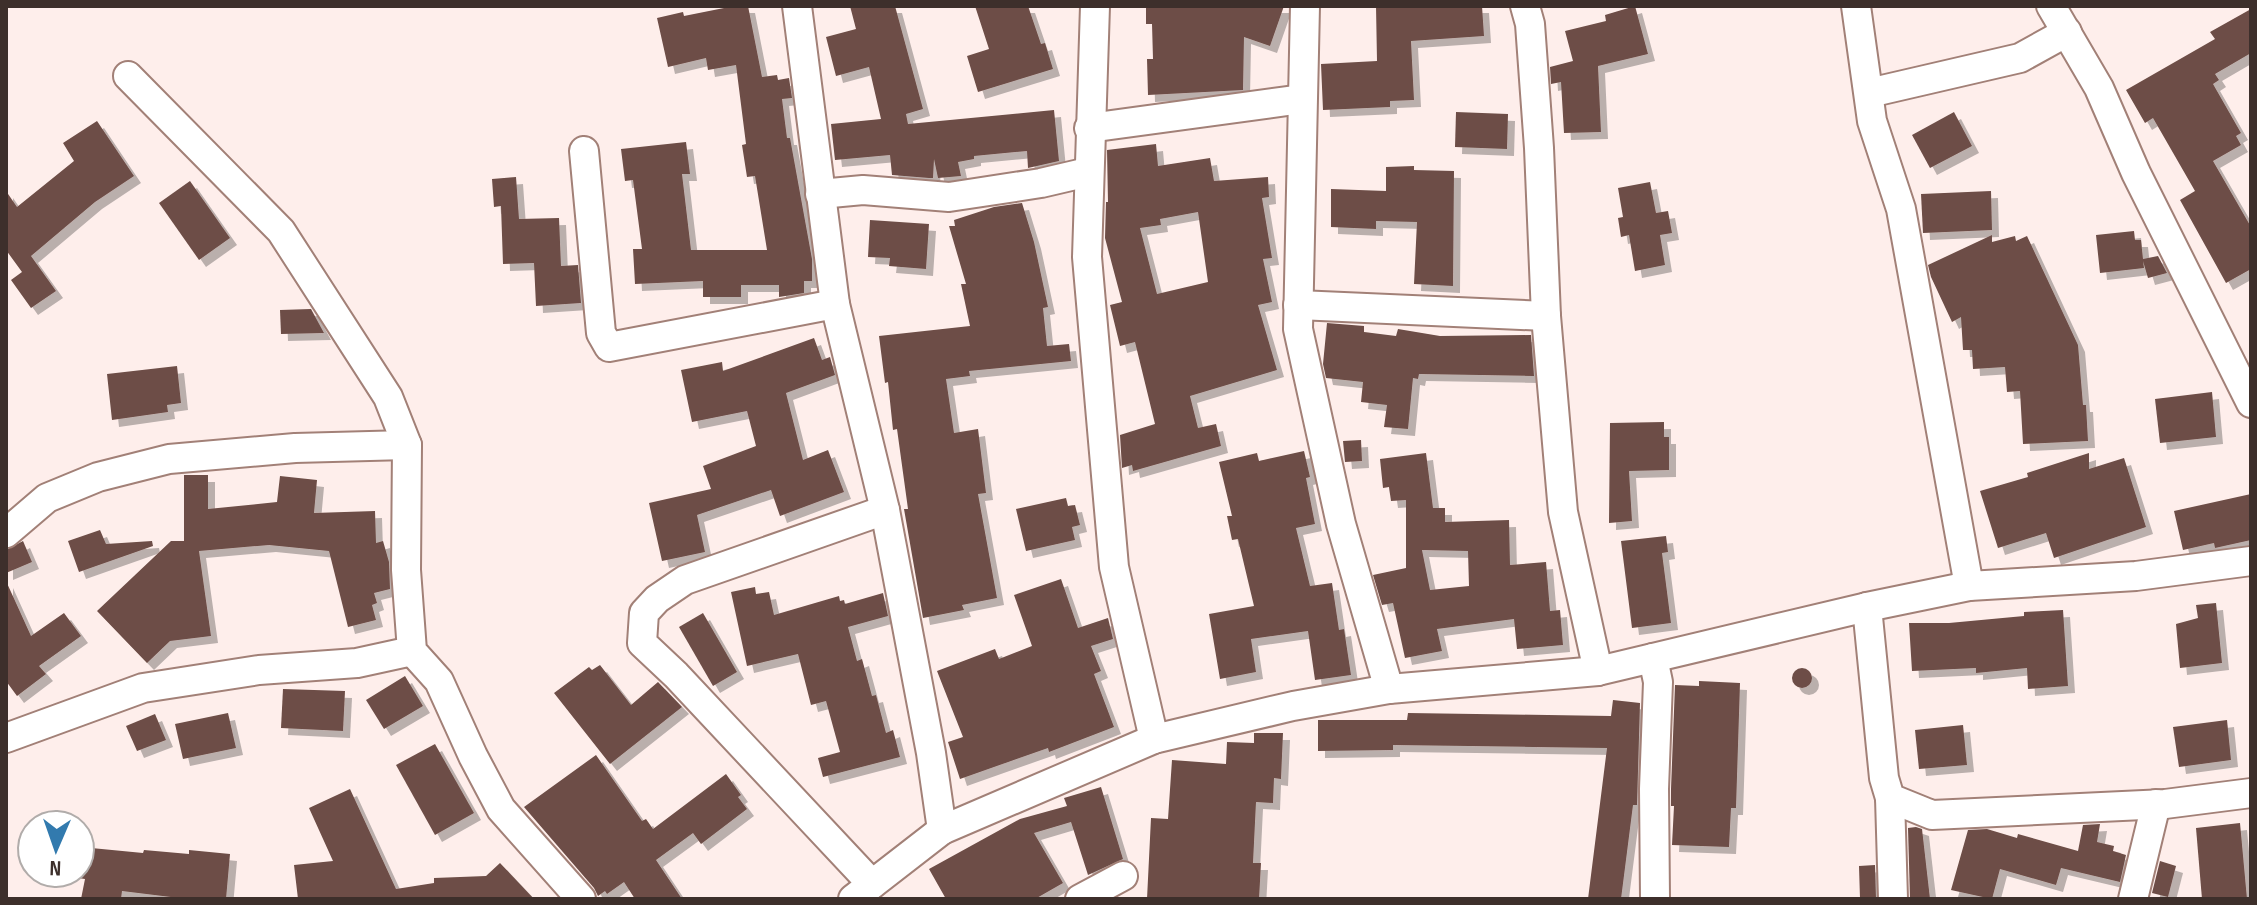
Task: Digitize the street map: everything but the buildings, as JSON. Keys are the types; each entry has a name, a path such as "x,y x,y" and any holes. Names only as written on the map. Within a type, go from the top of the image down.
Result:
{"street":[{"path":"797,6 835,304 885,510 931,753 942,830"},
{"path":"1095,6 1087,257 1114,567 1154,739"},
{"path":"1305,6 1298,329 1341,524 1389,689"},
{"path":"1525,6 1530,24 1546,316 1563,512 1598,671"},
{"path":"1856,6 1872,121 1901,209 1969,586"},
{"path":"2051,6 2099,88 2136,173 2251,403"},
{"path":"1869,93 2020,58 2067,32"},
{"path":"128,76 281,231 388,397 407,445 406,570 412,651 439,681 501,809 581,899"},
{"path":"1089,128 1302,99"},
{"path":"584,151 601,333 609,347 835,304"},
{"path":"820,194 863,190 949,197 1041,183 1088,172"},
{"path":"1298,305 1546,316"},
{"path":"6,533 47,498 98,477 169,459 295,448 407,445"},
{"path":"885,510 685,580 657,599 644,613 642,643 676,675 863,892 942,830 1154,739 1293,706 1389,689 1598,671 1969,586 2136,576 2251,561"},
{"path":"1867,607 1884,778 1890,798 1893,899"},
{"path":"6,738 143,688 259,670 357,663 412,651"},
{"path":"1653,658 1658,682 1654,789 1655,898"},
{"path":"1890,798 1932,815 2156,804 2251,793"},
{"path":"2133,899 2156,804"},
{"path":"1080,899 1123,876"}]}
